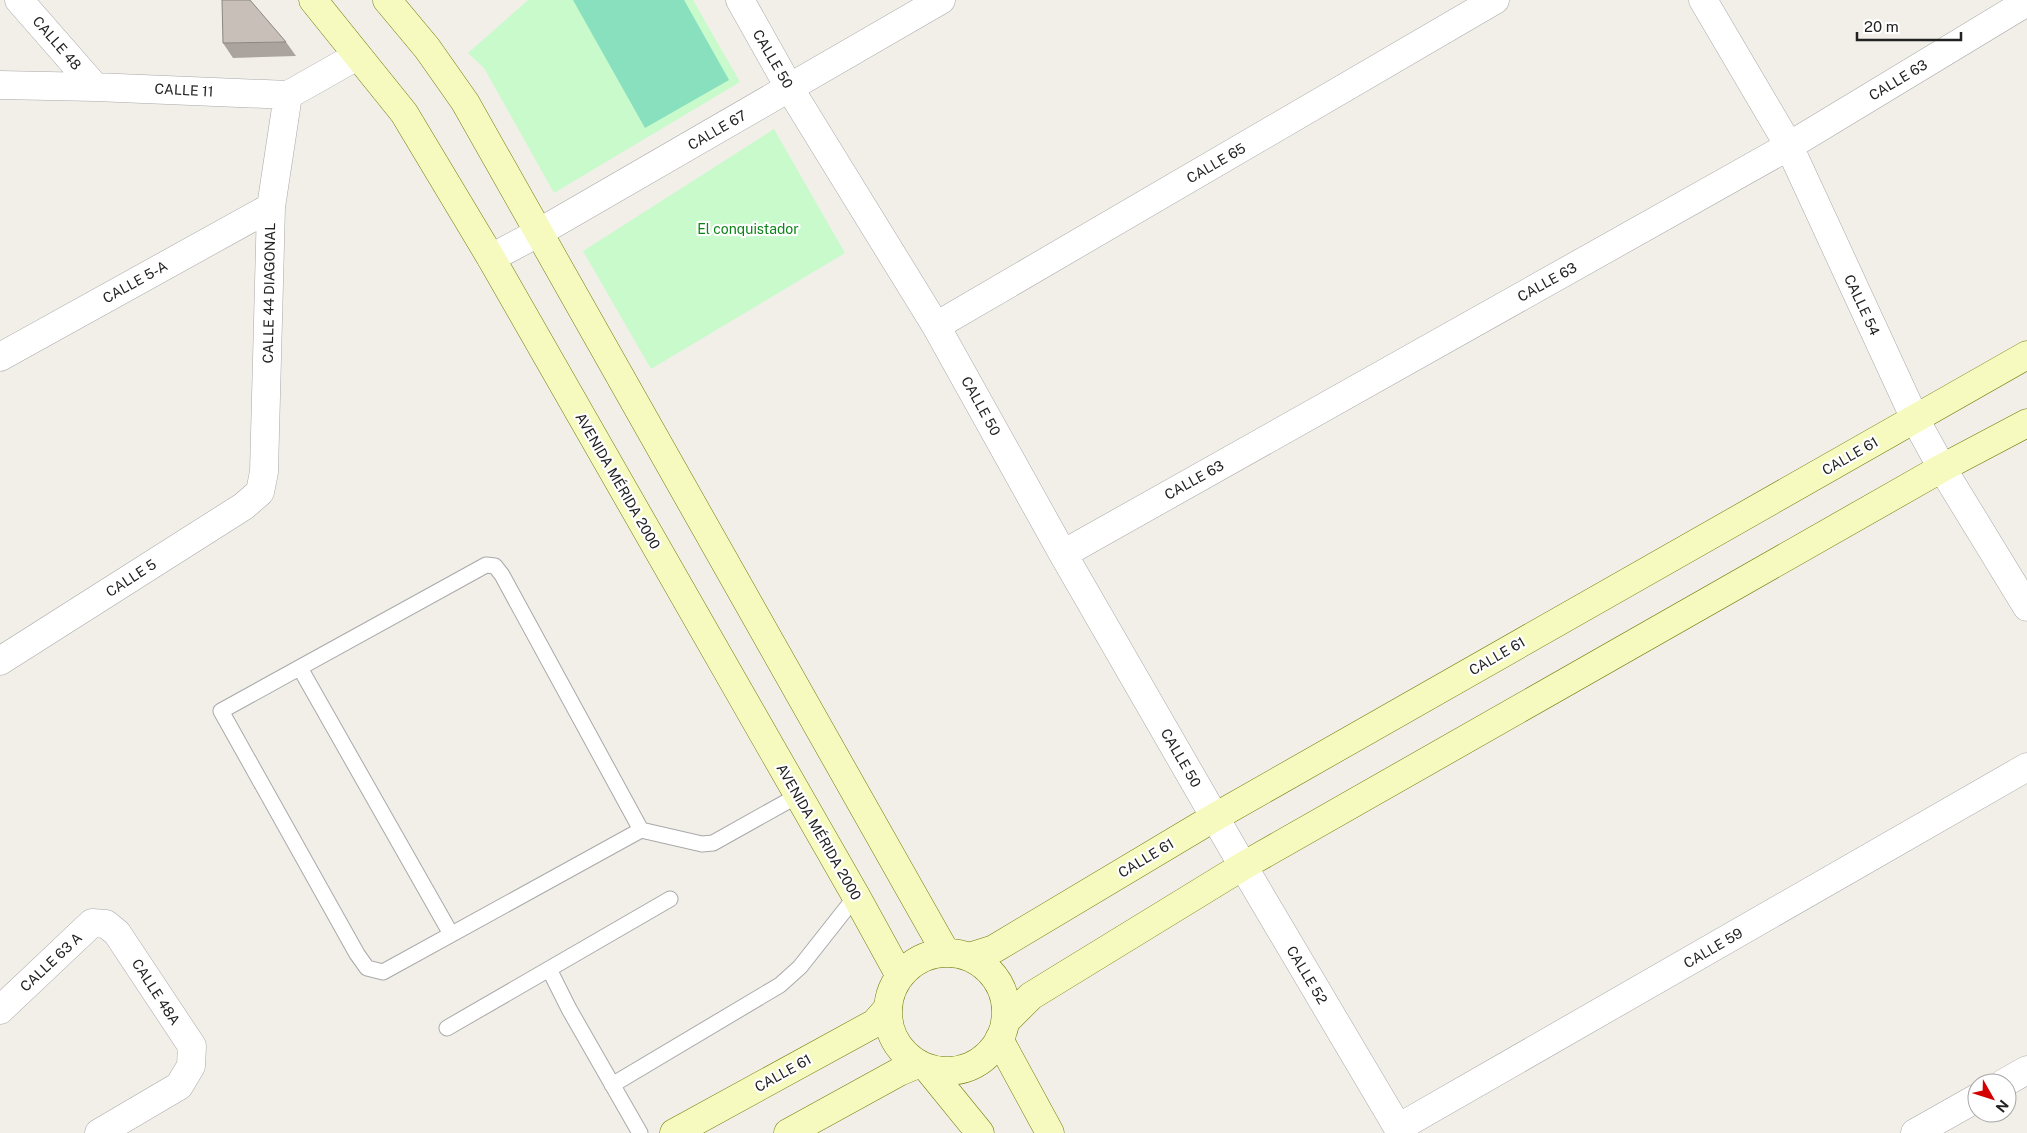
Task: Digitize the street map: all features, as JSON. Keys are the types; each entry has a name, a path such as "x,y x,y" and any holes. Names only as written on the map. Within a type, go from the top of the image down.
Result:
{"street":[{"name":"CALLE 48","path":"19,0 95,86"},
{"name":"AVENIDA MÉRIDA 2000","path":"313,0 404,113 491,258 900,976"},
{"path":"387,0 428,48 465,102 538,233 957,955"},
{"name":"CALLE 50","path":"740,0 790,88 936,326 1063,554 1215,817"},
{"name":"CALLE 67","path":"491,258 538,233 942,0"},
{"name":"CALLE 65","path":"936,326 1495,0"},
{"name":"CALLE 54","path":"1703,0 1789,146 1915,419 1942,468 2027,607"},
{"name":"CALLE 63","path":"1063,554 1789,146 2027,2"},
{"path":"288,95 357,56"},
{"name":"CALLE 11","path":"0,85 95,86 288,95"},
{"name":"CALLE 44 DIAGONAL","path":"260,492 264,472 271,207 288,95"},
{"name":"CALLE 5-A","path":"0,357 271,207"},
{"name":"CALLE 61","path":"957,955 994,949 1215,817 2027,355"},
{"path":"1050,1133 1002,1031 1006,1004 999,984 986,968 957,955 929,956 913,964 900,976 891,991 888,1008 889,1027 897,1044 909,1059 923,1067 944,1072 961,1070 977,1064 990,1053 1002,1031 1031,996 1243,866 1942,468 2027,423"},
{"name":"CALLE 5","path":"0,662 244,506 260,492"},
{"name":"CALLE 59","path":"1400,1131 2027,767"},
{"name":"CALLE 52","path":"1215,817 1400,1131"},
{"name":"CALLE 63 A","path":"0,1010 92,923 106,924"},
{"name":"CALLE 48A","path":"98,1133 179,1086 191,1066 192,1046 117,932 106,924"},
{"name":"CALLE 61","path":"674,1133 875,1022 888,1008"},
{"path":"788,1133 899,1072 923,1067"},
{"path":"923,1067 980,1133"},
{"path":"1915,1133 1967,1104"}],"lane":[{"path":"641,830 502,575 495,566 486,565 221,711 357,954 367,968 383,972 641,830 702,844 713,843 797,796"},
{"path":"300,668 451,934"},
{"path":"612,1085 780,986 800,967 856,896"},
{"path":"447,1028 670,899"},
{"path":"548,969 640,1133"}],"green space":[{"path":"528,0 693,0 740,82 554,193 484,68 468,53"},
{"path":"573,0 684,0 729,80 645,128"},
{"name":"El conquistador","path":"774,129 845,253 651,369 583,251"}],"building":[{"path":"222,0 250,0 286,42 223,43"}]}
